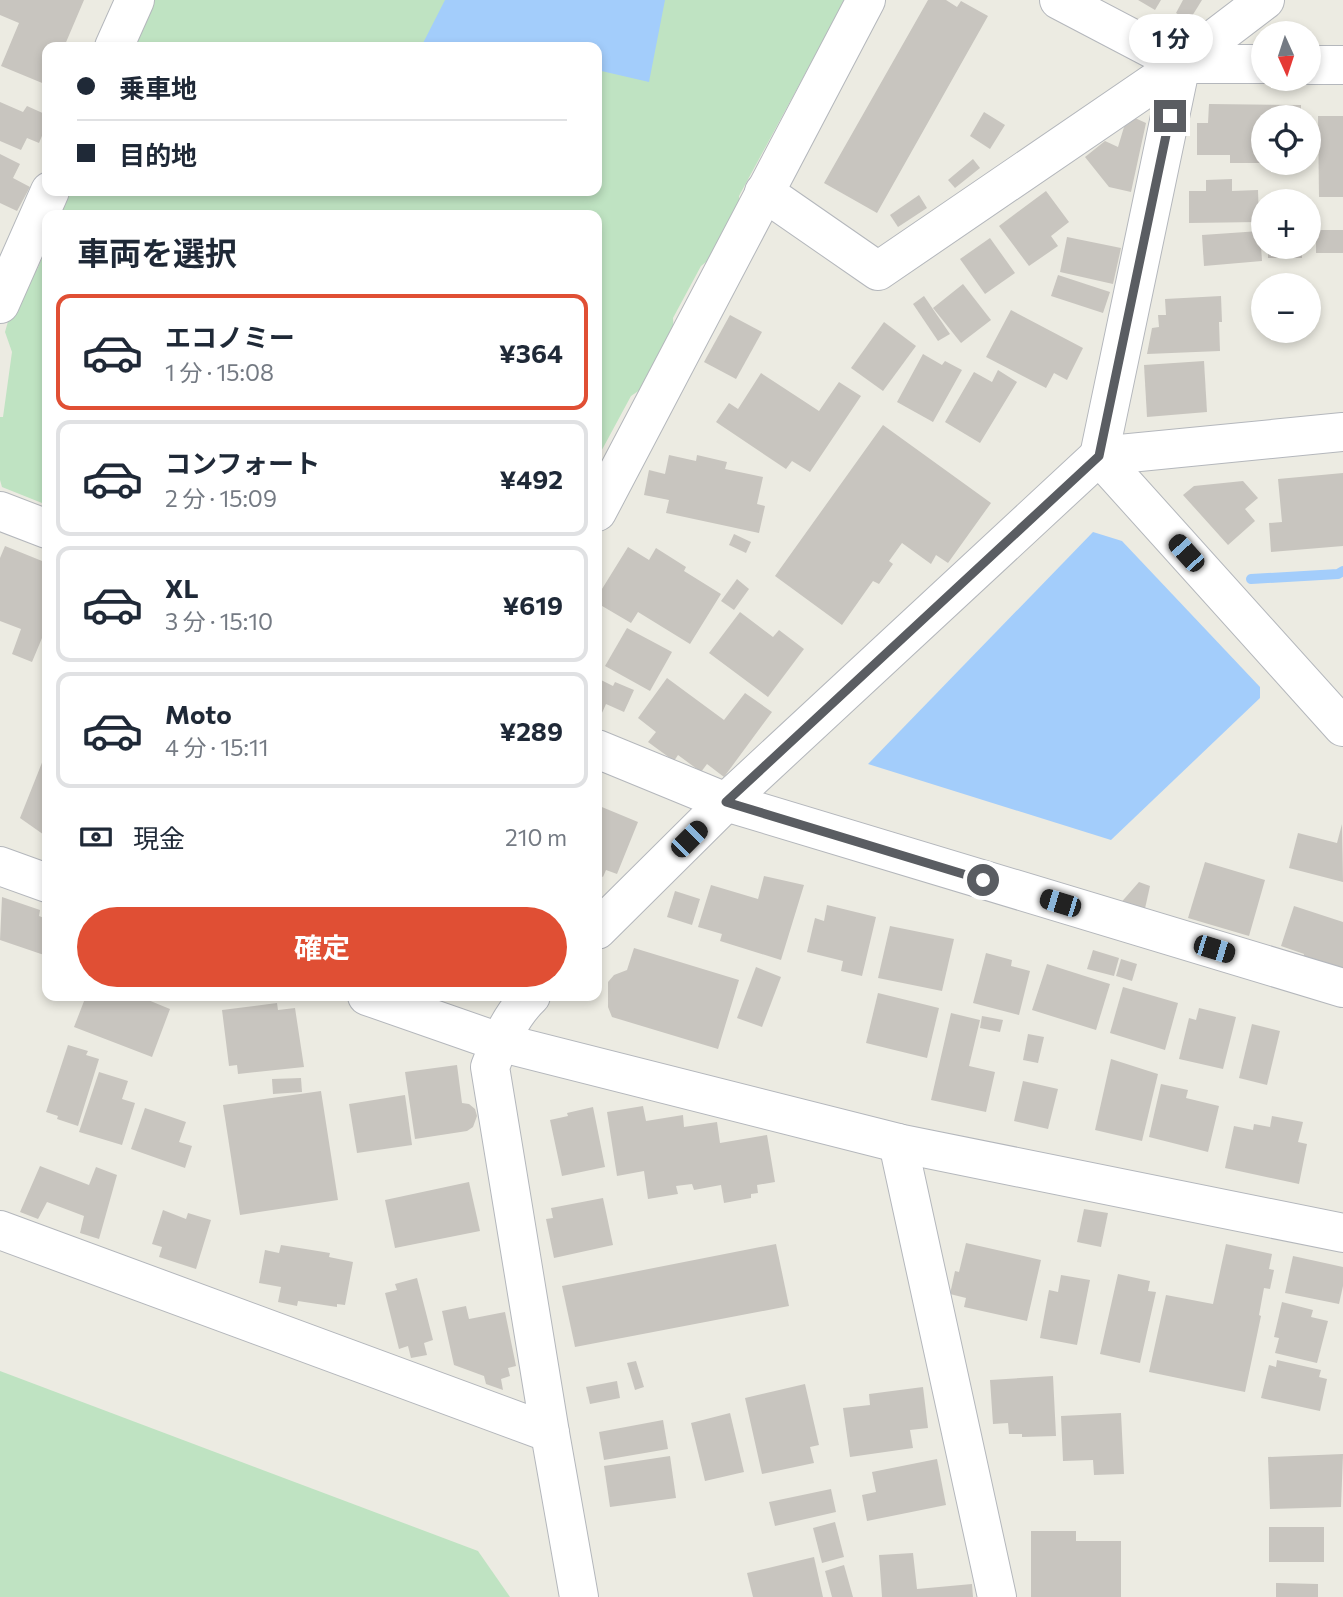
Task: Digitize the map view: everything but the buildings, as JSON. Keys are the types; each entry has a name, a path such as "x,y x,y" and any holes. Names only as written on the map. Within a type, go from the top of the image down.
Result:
{"street":[{"path":"116,42 135,0"},
{"path":"602,502 866,0"},
{"path":"1059,0 1181,64 1251,64"},
{"path":"764,192 878,271 1181,64 1265,0"},
{"path":"602,925 726,802 1099,456 1181,64"},
{"path":"1321,65 1343,65"},
{"path":"0,304 48,196"},
{"path":"1099,456 1343,432"},
{"path":"1099,456 1343,727"},
{"path":"0,510 42,527"},
{"path":"602,751 726,802 1343,988"},
{"path":"0,866 42,881"},
{"path":"381,1001 499,1042 898,1143 1343,1233"},
{"path":"526,1001 499,1042 490,1066 579,1597"},
{"path":"898,1143 997,1597"},
{"path":"0,1230 550,1433"}],"green space":[{"path":"147,0 845,0 739,196 739,216 721,250 701,266 673,318 674,337 653,381 631,396 602,450 602,210 61,210 60,204 62,196 602,196 602,42 129,42"},
{"path":"42,258 42,503 2,487 0,480 0,417 3,417 12,352 5,332 17,290 28,271 37,270"},
{"path":"0,1371 478,1551 510,1597 0,1597"}],"water":[{"path":"445,0 665,0 649,82 602,71 602,42 424,42"},
{"path":"1093,532 1122,541 1260,687 1260,698 1111,840 868,764"}],"waterway":[{"path":"1251,579 1338,574 1343,571"}],"route":[{"path":"983,880 726,802 1099,456 1170,116"}]}
